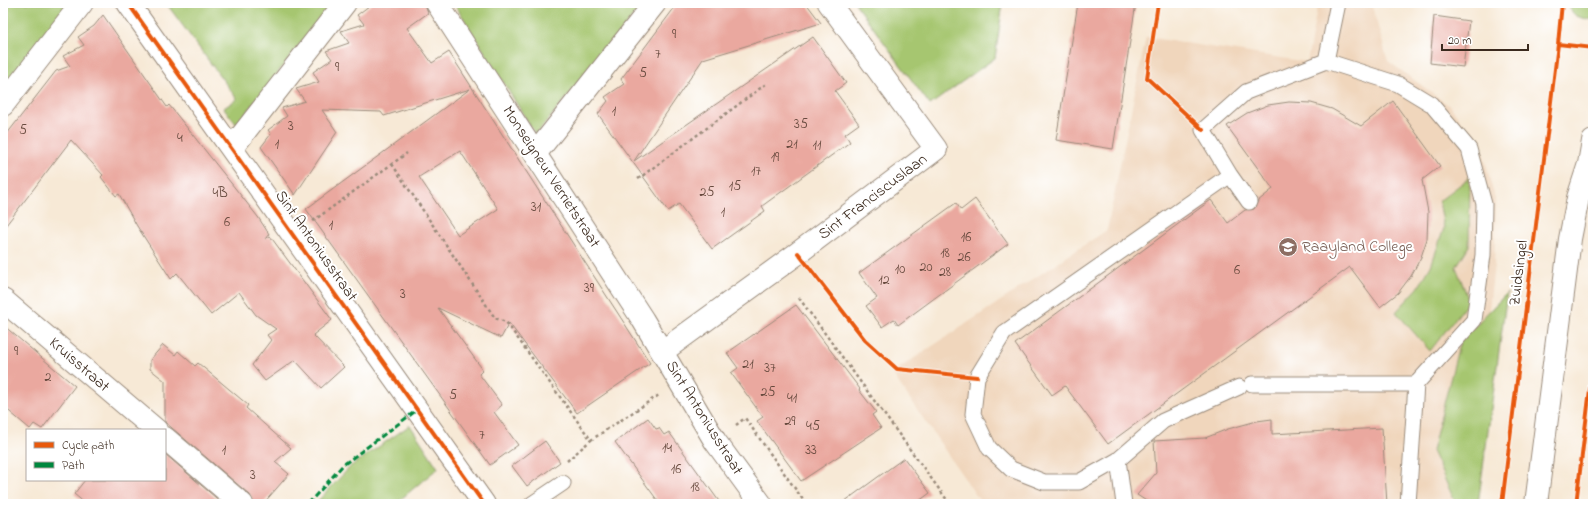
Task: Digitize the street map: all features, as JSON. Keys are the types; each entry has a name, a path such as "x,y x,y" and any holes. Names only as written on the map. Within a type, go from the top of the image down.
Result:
{"street":[{"path":"3,105 82,3"},
{"name":"Sint Antoniusstraat","path":"128,3 484,504"},
{"path":"232,148 345,3"},
{"name":"Monseigneur Verrietstraat","path":"438,3 663,351"},
{"path":"536,153 655,3"},
{"name":"Sint Franciscuslaan","path":"663,351 798,254 936,149 829,3"},
{"path":"1536,504 1570,239 1578,198 1591,161 1593,141"},
{"name":"Kruisstraat","path":"3,300 155,429"},
{"name":"Sint Antoniusstraat","path":"663,351 714,441 761,504"},
{"path":"166,439 242,504"}],"lane":[{"path":"1326,61 1338,3"},
{"path":"1249,202 1230,175 1203,130 1246,92 1326,61 1398,84 1431,104 1469,149 1484,204 1483,255 1474,320 1416,384 1408,504"},
{"path":"1230,175 1004,334 977,377 973,414 989,448 1011,469 1044,482 1079,482 1118,460 1163,421 1246,386 1416,384"},
{"path":"1118,460 1124,504"},
{"path":"532,504 562,483"}],"path":[{"path":"638,179 766,84"},
{"path":"294,236 407,153"},
{"path":"392,164 495,318 506,322 591,440 680,381"},
{"path":"799,298 950,504"},
{"path":"714,441 745,418 806,504"}],"shaded area":[{"name":"Raayland College","path":"1318,3 1371,3 1388,61 1451,107 1482,149 1496,203 1494,265 1467,504 982,504 892,373 1107,230 1146,37 1307,62"}],"green space":[{"path":"3,3 71,3 3,90"},
{"path":"166,3 332,3 237,125 224,108 237,99"},
{"path":"454,3 644,3 536,135"},
{"path":"855,3 1003,3 995,58 930,105"},
{"path":"1590,3 1593,8 1593,20 1577,16 1572,12 1568,4"},
{"path":"1470,177 1469,246 1456,267 1469,301 1430,351 1396,312 1418,288 1431,266 1444,228 1439,201"},
{"path":"1507,293 1478,504 1456,504 1432,451 1460,341"},
{"path":"410,425 438,468 395,504 315,504 351,466"}],"building":[{"path":"373,3 425,3 428,13 407,28 432,63 449,52 650,363 577,413 509,323 501,338 438,308 483,370 479,374 502,405 494,412 518,445 490,465 306,209 470,89 384,116 381,112 322,110 337,132 295,195 261,147 271,134 268,130 287,116 282,108 305,101 296,89 319,82 313,72 332,59 326,51 349,43 341,31 364,24 357,15","holes":["460,151 498,209 458,235 419,177"]},
{"path":"678,3 806,3 821,23 703,59 634,161 813,37 846,83 835,91 859,124 845,134 850,142 762,206 765,211 712,249 679,204 668,211 598,114 608,101 605,97 624,84 621,79"},
{"path":"1078,3 1136,3 1113,149 1056,140"},
{"path":"103,15 167,107 169,105 258,217 269,234 265,239 270,236 332,320 313,335 344,367 321,388 295,360 265,381 252,365 271,340 267,335 276,329 256,315 239,292 211,315 177,273 171,279 137,226 119,194 116,196 101,177 103,175 71,140 3,229 3,139 56,71 70,66 63,56 84,45 78,37 94,26"},
{"path":"1434,16 1469,21 1463,67 1430,63"},
{"path":"1393,101 1440,166 1422,180 1428,212 1427,239 1421,257 1411,276 1398,293 1380,307 1350,267 1108,444 1065,386 1052,395 1015,344 1211,200 1228,223 1245,210 1254,209 1258,201 1273,189 1227,126 1247,113 1268,105 1289,102 1311,103 1332,109 1361,126"},
{"path":"975,199 1008,244 898,325 894,319 882,327 866,306 877,298 859,273 956,203 961,210"},
{"path":"796,305 876,412 872,415 881,428 801,481 757,421 763,417 731,373 738,368 727,353"},
{"path":"3,325 75,386 42,429 34,424 30,429 3,406"},
{"path":"163,345 175,355 178,351 195,366 198,363 248,405 246,408 291,448 275,462 289,474 263,504 254,504 250,495 165,422 165,381 150,369 150,360"},
{"path":"648,418 656,429 659,428 664,435 669,432 721,504 660,504 615,442"},
{"path":"1272,419 1272,434 1382,428 1387,504 1151,504 1137,495 1156,473 1154,441 1205,438 1228,429 1257,421"},
{"path":"545,441 560,462 527,486 512,466"},
{"path":"166,455 223,504 86,504 74,494 84,481 166,481"},
{"path":"904,458 930,493 915,504 841,504"}],"marked path":[{"path":"308,504 343,465 417,410"}],"cycle path":[{"path":"128,3 484,504"},
{"path":"1158,3 1147,78 1203,130"},
{"path":"1562,3 1558,44 1593,48"},
{"name":"Zuidsingel","path":"1502,504 1558,44"},
{"path":"798,253 865,340 897,369 977,377"},
{"path":"1576,504 1593,364"}],"place":[{"name":"Raayland College","path":"1288,247"}]}
